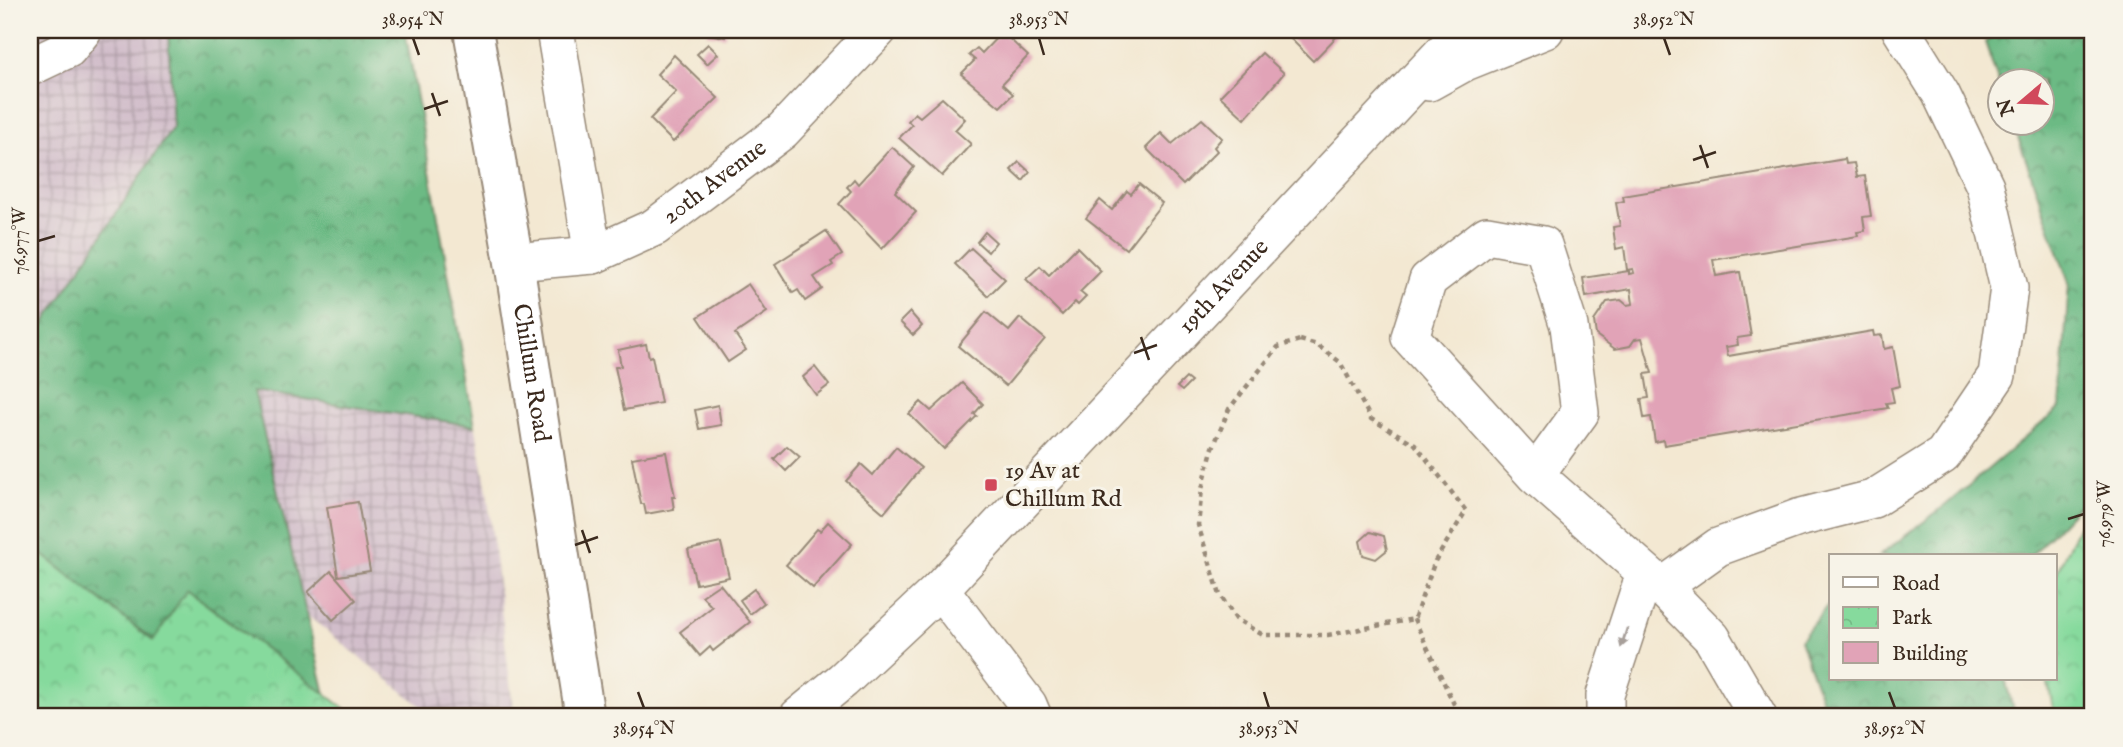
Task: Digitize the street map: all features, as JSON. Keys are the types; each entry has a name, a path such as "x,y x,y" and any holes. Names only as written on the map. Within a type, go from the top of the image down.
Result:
{"main road":[{"name":"Chillum Road","path":"473,30 514,262 584,717"}],"street":[{"path":"30,67 68,49 83,30"},
{"path":"555,30 593,255"},
{"name":"20th Avenue","path":"514,262 593,255 655,227 782,131 878,30"},
{"name":"19th Avenue","path":"798,717 843,680 940,589 1464,30"},
{"path":"1404,96 1465,62 1545,30"},
{"path":"1605,717 1605,695 1653,580 1718,547 1798,518 1873,499 1885,492 1943,455 1997,375 2009,288 1985,186 1941,94 1901,30"},
{"path":"1535,475 1580,413 1569,326 1543,245 1487,235 1428,280 1410,337 1535,475 1653,580 1712,638 1758,717"},
{"path":"940,589 1028,705 1032,717"}],"path":[{"path":"1414,620 1328,635 1264,635 1236,619 1220,595 1199,525 1202,489 1212,450 1229,409 1278,347 1300,340 1317,345 1340,362 1371,419 1415,444 1466,511 1435,561 1414,620 1460,717"}],"shaded area":[{"path":"30,30 405,30 487,491 514,717 435,717 30,395"}],"green space":[{"path":"168,30 405,30 475,426 254,391 325,694 188,590 154,641 30,545 30,345 173,127"},
{"path":"2006,30 2093,30 2093,490 2033,554 1882,554 1947,504 2060,408 2069,283 2018,136 2056,136 2056,66 1993,66 1985,42"},
{"path":"2093,496 2093,717 2055,717 2047,680 2056,680 2056,574"},
{"path":"30,545 153,641 187,590 356,717 30,717"},
{"path":"1829,604 1829,680 2005,680 2014,713 2020,717 1828,717 1800,640"}],"building":[{"path":"708,30 726,30 725,37 707,34"},
{"path":"1073,30 1089,30 1081,37"},
{"path":"1282,30 1343,30 1313,61"},
{"path":"1002,32 1028,56 1002,84 1013,94 1000,107 961,74 975,60 969,55 977,48 982,53"},
{"path":"708,44 718,54 707,64 697,54"},
{"path":"1262,53 1284,73 1245,119 1220,96"},
{"path":"674,55 718,98 673,142 650,119 676,92 657,74"},
{"path":"942,98 965,119 955,130 971,144 942,176 899,138 912,125 908,121 915,113 920,117"},
{"path":"1202,119 1222,138 1214,147 1217,151 1183,185 1146,148 1161,133 1172,144"},
{"path":"892,147 914,167 895,192 916,212 882,249 839,204 851,191 847,187 854,179 858,184"},
{"path":"1845,159 1846,164 1854,163 1857,177 1865,176 1871,216 1863,217 1865,231 1857,232 1858,236 1713,260 1716,276 1740,272 1751,336 1737,338 1738,345 1726,347 1728,356 1873,331 1874,336 1882,335 1884,349 1893,347 1900,386 1891,388 1894,402 1886,403 1888,408 1664,445 1663,440 1655,442 1651,417 1644,418 1641,399 1649,398 1645,374 1652,373 1642,338 1635,339 1630,346 1615,349 1596,335 1594,321 1607,302 1621,300 1627,305 1633,304 1631,289 1586,297 1583,278 1629,271 1629,274 1634,273 1633,269 1627,270 1624,247 1616,249 1613,227 1620,226 1616,203 1624,201 1623,196"},
{"path":"1019,162 1030,172 1023,181 1011,170"},
{"path":"1139,184 1162,203 1126,249 1086,218 1100,200 1112,210 1127,191 1131,194"},
{"path":"826,231 842,255 831,262 833,265 814,277 822,289 805,301 798,290 793,293 775,264"},
{"path":"985,232 996,242 988,252 977,242"},
{"path":"1077,247 1101,271 1080,292 1086,297 1078,305 1075,302 1062,315 1026,279 1040,266 1049,275"},
{"path":"971,248 1005,279 988,296 955,264"},
{"path":"748,284 767,312 735,334 746,350 728,362 698,317"},
{"path":"910,312 922,326 913,335 900,322"},
{"path":"986,312 1009,331 1020,318 1045,339 1006,386 958,346"},
{"path":"646,344 649,357 652,356 661,403 624,410 615,367 621,366 618,350"},
{"path":"815,367 829,385 816,395 803,377"},
{"path":"1186,378 1191,382 1182,391 1177,387"},
{"path":"962,383 983,404 974,414 977,416 944,449 909,414 921,402 931,411"},
{"path":"718,405 721,425 699,429 695,410"},
{"path":"787,446 800,457 786,471 774,459"},
{"path":"896,447 921,468 884,513 846,481 861,464 873,475"},
{"path":"666,452 675,497 672,497 674,509 646,514 644,504 641,504 632,458"},
{"path":"358,502 370,571 338,576 327,507"},
{"path":"828,522 852,544 813,588 786,565 817,529 820,531"},
{"path":"1370,532 1384,536 1387,550 1376,559 1363,555 1360,541"},
{"path":"721,543 729,577 696,584 688,550"},
{"path":"331,571 356,600 333,620 308,592"},
{"path":"720,584 750,622 713,651 710,647 700,656 680,632 712,607 702,596"},
{"path":"754,589 764,603 750,614 740,600"}],"place":[{"name":"19 Av at Chillum Rd","path":"991,485"}]}
